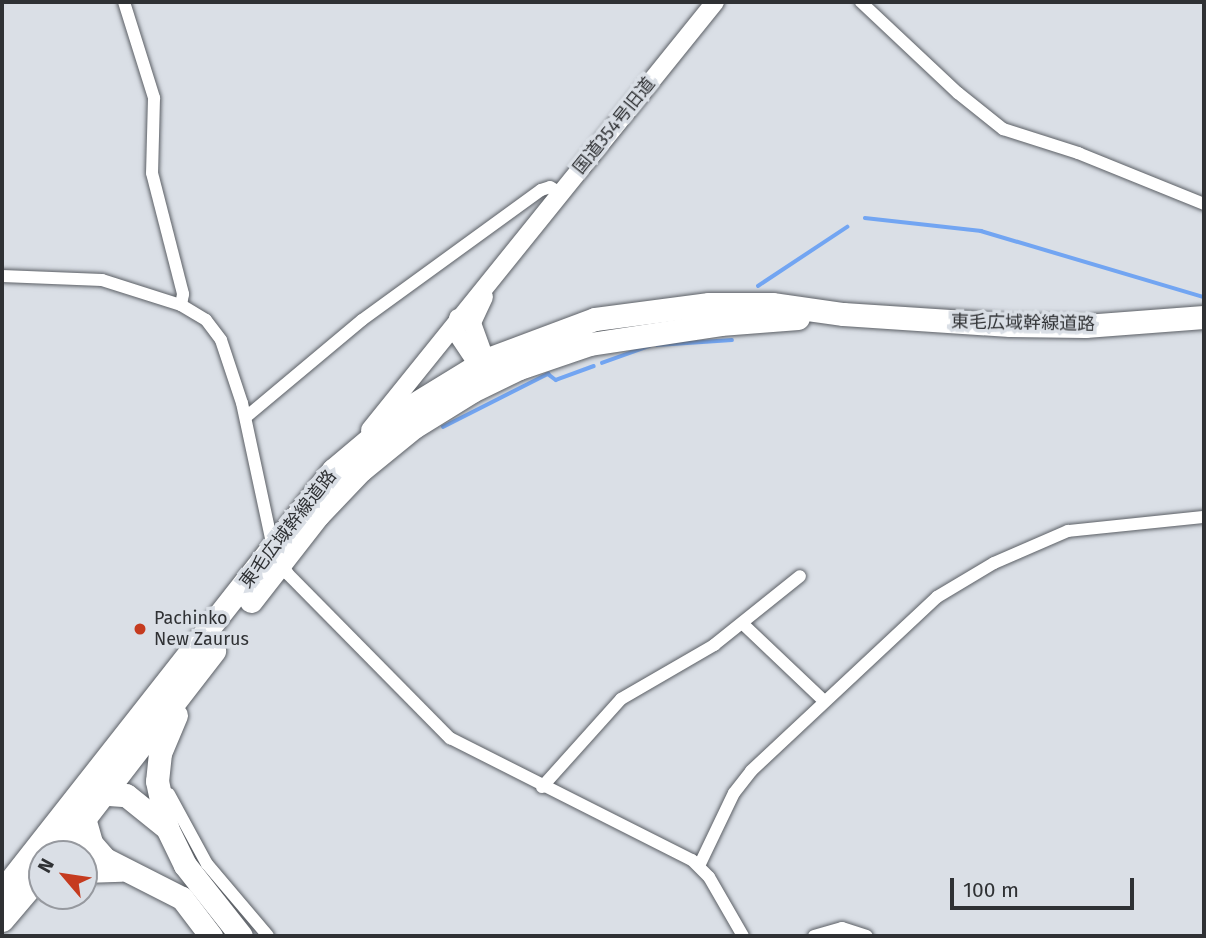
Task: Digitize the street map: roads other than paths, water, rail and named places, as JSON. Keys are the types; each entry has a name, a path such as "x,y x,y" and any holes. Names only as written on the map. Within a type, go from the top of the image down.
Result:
{"highway":[{"name":"東毛広域幹線道路","path":"68,840 204,663 277,555 304,504 355,449 413,404 485,368 590,344 720,324 843,314 1085,326 1204,317"},
{"name":"東毛広域幹線道路","path":"2,891 277,555 374,458 422,422 485,368"},
{"path":"204,663 160,753 157,781 167,828 185,865 241,936"},
{"path":"167,828 138,802 106,792 80,794 83,821 96,849 121,870 182,898 211,936"},
{"path":"98,871 121,870"},
{"path":"2,920 28,889"},
{"path":"3,936 28,908"}],"street":[{"path":"124,2 154,98 152,173 183,294 181,305"},
{"name":"国道354号旧道","path":"355,449 715,2"},
{"path":"861,2 958,93 1011,133 1078,153 1204,204"},
{"path":"246,417 362,320 541,190 550,187 560,193"},
{"name":"国道354号旧道","path":"485,368 473,328 474,314 514,250"},
{"path":"2,276 89,277 181,305 200,314 218,333 246,417 277,555 450,738 699,866 743,936"},
{"path":"458,318 456,332 485,368"},
{"path":"699,866 743,780 937,597 994,563 1082,528 1204,517"},
{"path":"542,787 621,699 743,624 800,576"},
{"path":"743,624 824,701"},
{"path":"167,786 171,802 207,864 268,936"},
{"path":"814,936 842,928 867,936"}],"waterway":[{"path":"865,218 981,231 1204,297"},
{"path":"758,286 847,227"},
{"path":"657,345 732,340"},
{"path":"602,363 649,346"},
{"path":"443,427 548,374 556,380 594,366"}],"place":[{"name":"Pachinko New Zaurus","path":"140,629"}]}
